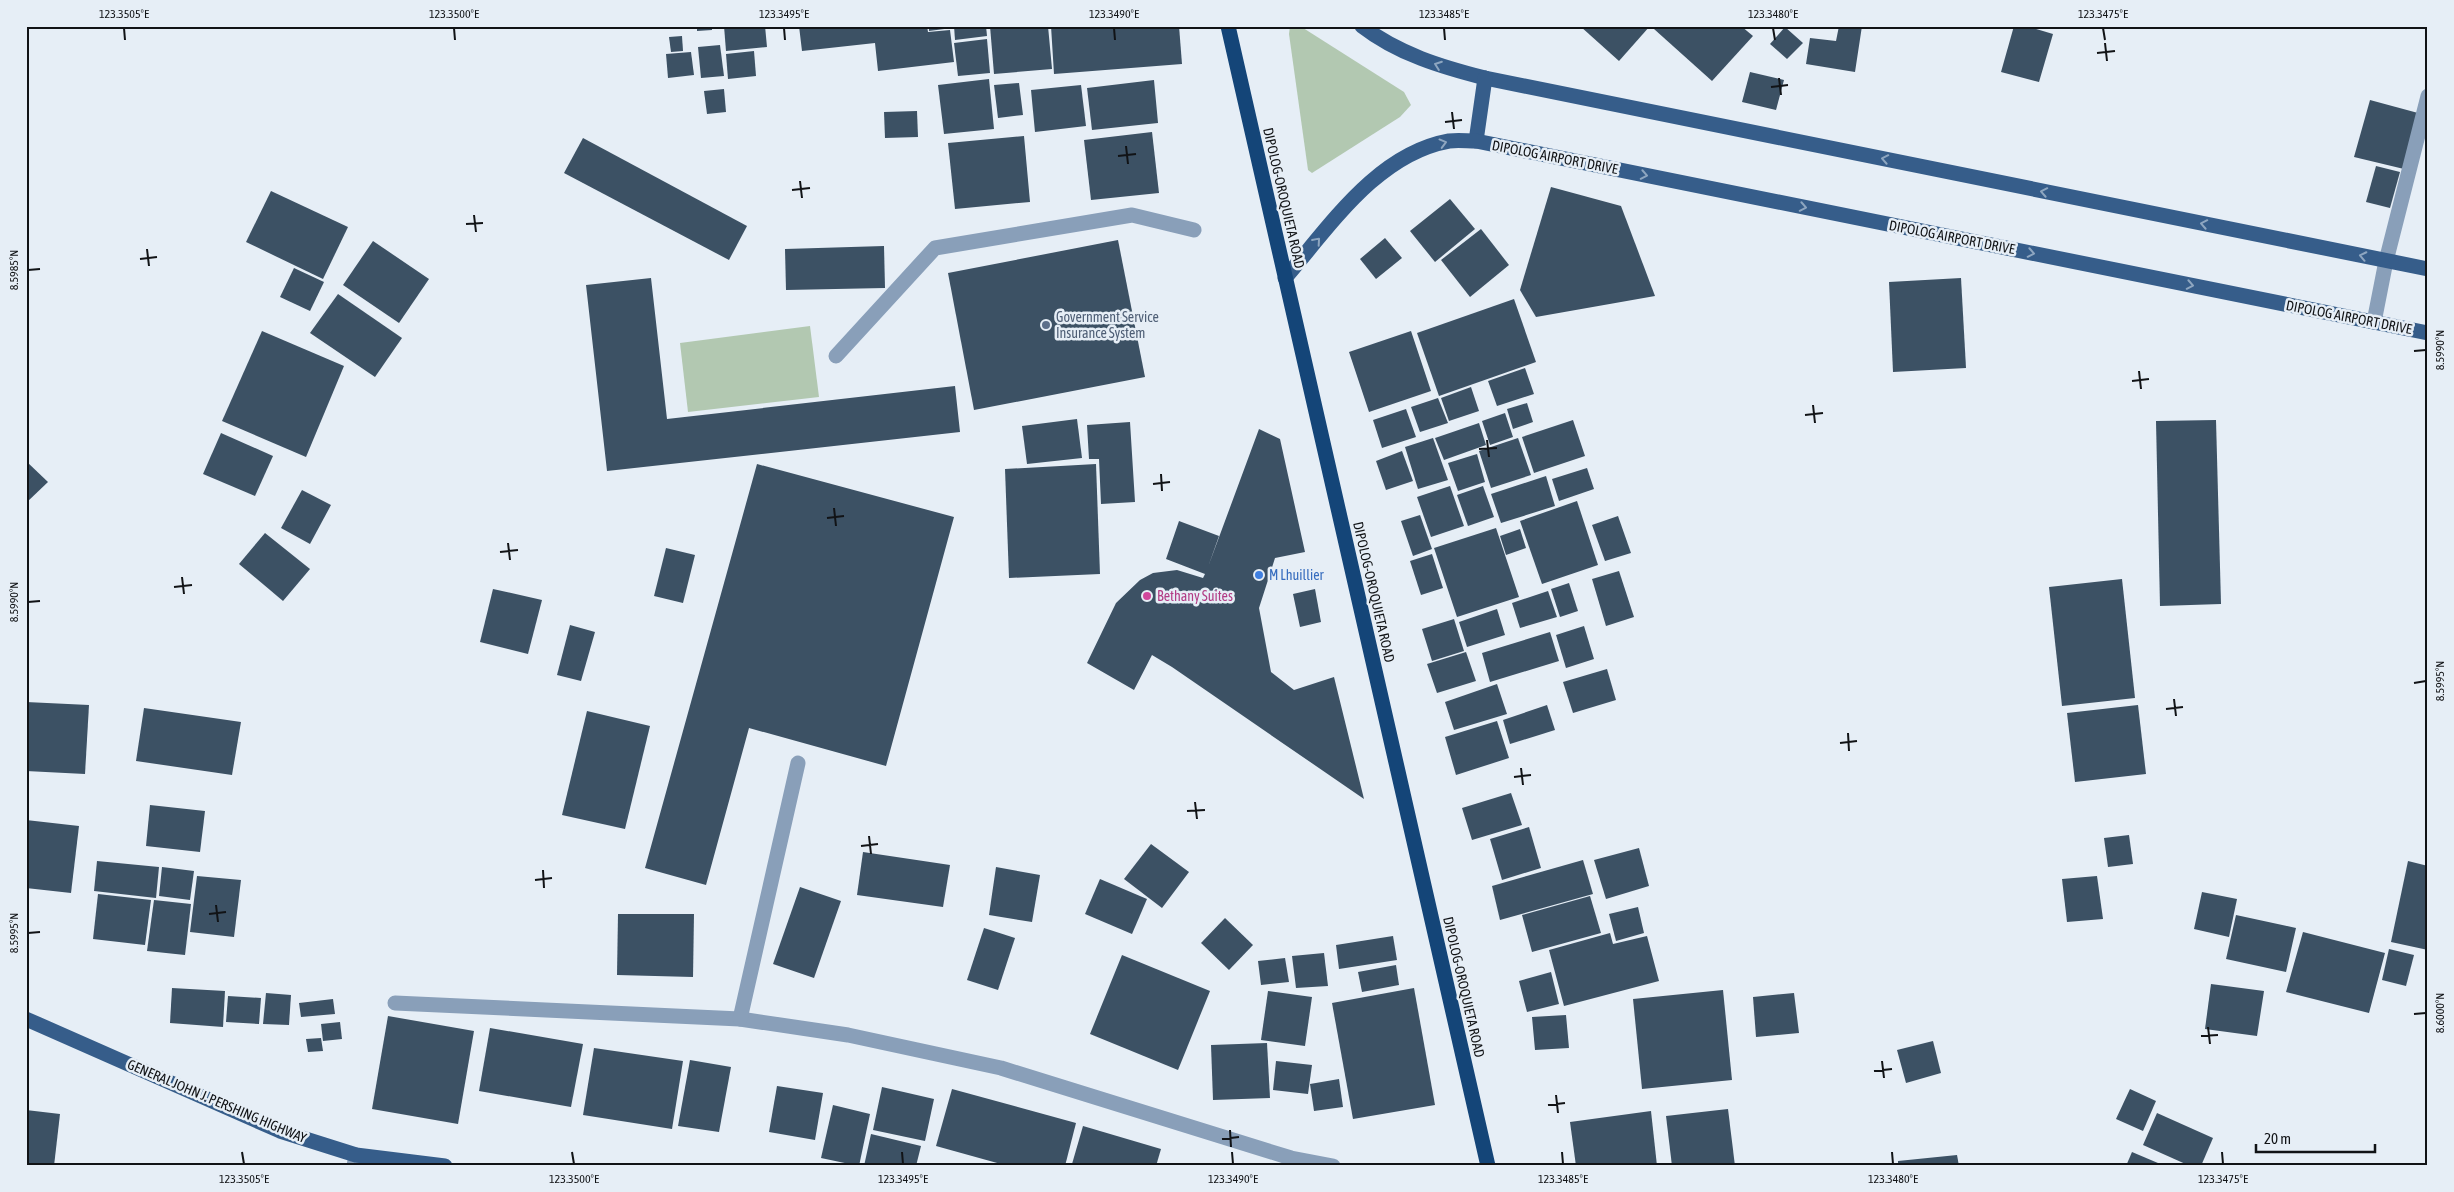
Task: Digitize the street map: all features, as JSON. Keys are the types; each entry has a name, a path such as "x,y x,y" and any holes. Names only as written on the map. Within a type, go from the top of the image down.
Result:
{"highway":[{"name":"DIPOLOG-OROQUIETA ROAD","path":"1228,26 1488,1166"}],"main road":[{"path":"1362,26 1405,52 1443,67 1485,78 2428,269"},
{"path":"1476,141 1485,78"},
{"name":"DIPOLOG AIRPORT DRIVE","path":"1285,278 1355,197 1387,170 1419,150 1450,141 1476,141 2428,333"},
{"name":"GENERAL JOHN J. PERSHING HIGHWAY","path":"26,1018 280,1131 355,1161 445,1166"}],"street":[{"path":"2374,322 2386,261 2428,96"},
{"path":"836,356 935,248 1132,215 1194,230"},
{"path":"740,1019 798,763"},
{"path":"395,1003 740,1019 848,1035 984,1064 1291,1158 1333,1166"}],"green space":[{"path":"1290,26 1300,26 1404,92 1411,105 1400,117 1312,173 1308,170 1289,34"},
{"path":"810,326 819,397 688,412 680,343"}],"building":[{"path":"697,26 712,26 712,30 697,31"},
{"path":"724,26 765,26 767,47 726,51"},
{"path":"799,26 927,26 928,32 950,30 954,62 878,71 875,43 802,51"},
{"path":"929,26 951,26 952,28 929,31"},
{"path":"954,26 986,26 987,36 955,40"},
{"path":"990,26 1048,26 1052,69 994,74"},
{"path":"1051,26 1179,26 1182,64 1054,74"},
{"path":"1580,26 1650,26 1619,61"},
{"path":"1656,26 1741,26 1753,36 1712,81 1654,29"},
{"path":"1839,26 1862,26 1855,72 1806,64 1810,38 1836,41"},
{"path":"2014,26 2026,26 2053,34 2039,82 2001,72"},
{"path":"1785,27 1803,43 1787,59 1770,44"},
{"path":"682,36 683,51 671,52 669,37"},
{"path":"987,39 990,73 958,76 954,43"},
{"path":"720,45 724,76 701,78 698,47"},
{"path":"754,51 756,76 728,79 726,54"},
{"path":"691,52 694,75 668,78 666,54"},
{"path":"1750,72 1784,80 1776,110 1742,102"},
{"path":"989,79 994,129 944,134 938,85"},
{"path":"1154,80 1158,123 1092,130 1087,88"},
{"path":"1019,83 1023,115 998,118 994,85"},
{"path":"1081,85 1086,126 1035,132 1031,90"},
{"path":"724,89 726,112 707,114 704,91"},
{"path":"2370,100 2418,113 2404,169 2354,157"},
{"path":"917,111 918,137 885,138 884,112"},
{"path":"1152,132 1159,193 1091,200 1084,140"},
{"path":"1024,136 1030,202 955,209 948,143"},
{"path":"583,138 747,226 729,260 564,173"},
{"path":"2376,166 2400,172 2390,208 2366,202"},
{"path":"1551,187 1621,206 1655,296 1536,317 1520,290"},
{"path":"271,191 348,227 323,279 246,242"},
{"path":"1450,199 1475,229 1435,262 1410,231"},
{"path":"1481,229 1509,265 1470,297 1441,260"},
{"path":"1385,238 1402,258 1376,279 1360,259"},
{"name":"Government Service Insurance System","path":"1118,240 1145,377 974,410 948,273"},
{"path":"373,241 429,279 399,323 343,285"},
{"path":"884,246 885,288 786,290 785,249"},
{"path":"294,268 324,282 310,311 280,297"},
{"path":"651,278 667,419 955,386 960,432 607,471 586,285"},
{"path":"1961,278 1966,368 1893,372 1889,282"},
{"path":"338,294 402,338 375,377 310,333"},
{"path":"1514,299 1536,362 1439,396 1417,333"},
{"path":"262,331 344,366 306,457 222,421"},
{"path":"1411,331 1431,391 1369,412 1349,352"},
{"path":"1525,368 1534,394 1497,406 1488,381"},
{"path":"1471,387 1479,411 1449,421 1441,398"},
{"path":"1438,398 1448,423 1420,432 1411,407"},
{"path":"1527,403 1533,422 1513,429 1507,409"},
{"path":"1406,409 1416,437 1382,448 1373,420"},
{"path":"1505,413 1513,437 1490,445 1482,421"},
{"path":"1077,419 1082,458 1027,464 1022,426"},
{"path":"1573,420 1585,456 1534,473 1522,437"},
{"path":"2216,420 2221,604 2160,606 2156,421"},
{"path":"1130,422 1135,502 1101,504 1099,459 1089,459 1087,425"},
{"path":"1479,423 1486,445 1444,460 1435,438"},
{"path":"1259,429 1280,439 1305,552 1275,558 1259,608 1271,672 1294,690 1334,677 1364,799 1152,655 1134,690 1087,663 1116,603 1140,580 1153,573 1177,570 1203,578 1205,574 1166,559 1179,521 1219,536 1208,567"},
{"path":"221,433 273,456 255,496 203,474"},
{"path":"1433,438 1448,480 1418,489 1405,447"},
{"path":"1518,438 1531,475 1491,488 1479,451"},
{"path":"1402,451 1413,481 1386,490 1376,461"},
{"path":"1477,454 1485,482 1458,491 1448,463"},
{"path":"26,461 48,482 26,503"},
{"path":"757,464 954,517 886,766 749,728 706,885 645,868"},
{"path":"1096,464 1100,574 1009,578 1005,469"},
{"path":"1587,468 1594,489 1559,501 1552,479"},
{"path":"1546,476 1555,506 1501,523 1491,494"},
{"path":"1450,486 1464,526 1431,537 1417,497"},
{"path":"1483,486 1494,517 1468,526 1457,495"},
{"path":"302,490 331,505 310,544 281,528"},
{"path":"1577,501 1598,565 1542,584 1520,521"},
{"path":"1420,515 1432,549 1413,556 1401,521"},
{"path":"1618,516 1631,553 1605,561 1592,525"},
{"path":"1496,528 1519,597 1457,617 1434,548"},
{"path":"1520,529 1526,548 1506,555 1500,536"},
{"path":"265,533 310,569 283,601 239,564"},
{"path":"666,548 695,555 683,603 654,596"},
{"path":"1432,554 1443,588 1421,595 1410,561"},
{"path":"1619,571 1634,617 1606,626 1592,579"},
{"path":"2122,579 2135,698 2062,706 2049,587"},
{"path":"1569,583 1578,611 1560,617 1551,589"},
{"path":"493,589 542,600 528,654 480,642"},
{"path":"1315,589 1321,622 1300,627 1293,594"},
{"path":"1548,591 1557,617 1520,628 1512,603"},
{"path":"1497,609 1505,635 1467,647 1459,622"},
{"path":"1454,619 1464,651 1432,661 1422,629"},
{"path":"570,625 595,632 581,681 557,675"},
{"path":"1584,626 1594,659 1566,668 1556,635"},
{"path":"1550,632 1559,661 1490,682 1482,653"},
{"path":"1466,652 1476,681 1437,693 1427,664"},
{"path":"1607,669 1616,700 1573,713 1563,682"},
{"path":"1497,684 1507,714 1454,730 1445,702"},
{"path":"26,702 89,705 85,774 26,771"},
{"path":"1547,705 1555,730 1510,744 1503,720"},
{"path":"2138,705 2146,774 2075,782 2067,713"},
{"path":"144,708 241,722 232,775 136,761"},
{"path":"587,711 650,726 625,829 562,815"},
{"path":"1497,721 1509,758 1456,775 1445,737"},
{"path":"1511,793 1522,825 1472,840 1462,808"},
{"path":"150,805 205,811 200,852 146,846"},
{"path":"26,820 79,826 71,893 26,888"},
{"path":"1529,827 1541,868 1502,880 1490,839"},
{"path":"2129,835 2133,864 2108,867 2104,838"},
{"path":"1151,844 1189,872 1162,908 1124,879"},
{"path":"1639,848 1649,886 1606,899 1594,860"},
{"path":"863,852 950,865 943,907 857,895"},
{"path":"1583,860 1593,894 1500,920 1492,886"},
{"path":"97,861 159,867 156,898 94,891"},
{"path":"2408,861 2428,866 2428,950 2391,942"},
{"path":"162,867 194,871 190,900 159,896"},
{"path":"996,867 1040,875 1032,922 989,915"},
{"path":"197,876 241,880 234,937 190,932"},
{"path":"2097,876 2103,919 2067,922 2062,879"},
{"path":"1100,879 1147,899 1132,934 1085,914"},
{"path":"800,887 841,901 814,978 773,964"},
{"path":"2202,892 2237,899 2229,937 2194,929"},
{"path":"98,894 151,900 145,945 93,939"},
{"path":"1590,896 1601,933 1532,952 1522,915"},
{"path":"154,900 191,904 185,955 147,951"},
{"path":"1638,907 1644,933 1616,941 1609,914"},
{"path":"618,914 694,914 693,977 617,975"},
{"path":"2236,915 2296,928 2286,972 2226,959"},
{"path":"1225,918 1253,945 1229,970 1201,943"},
{"path":"984,928 1015,938 998,990 967,980"},
{"path":"2303,932 2385,953 2369,1013 2286,992"},
{"path":"1610,933 1613,944 1647,936 1659,981 1564,1006 1549,950"},
{"path":"1393,936 1397,960 1339,969 1336,945"},
{"path":"2389,949 2414,955 2406,986 2382,980"},
{"path":"1324,953 1328,986 1296,988 1292,956"},
{"path":"1122,955 1210,991 1178,1070 1090,1034"},
{"path":"1285,958 1289,982 1261,985 1258,961"},
{"path":"1396,965 1399,985 1362,992 1358,972"},
{"path":"1551,972 1559,1004 1527,1012 1519,981"},
{"path":"2211,984 2264,991 2257,1036 2205,1029"},
{"path":"172,988 225,991 223,1027 170,1023"},
{"path":"1414,988 1435,1105 1353,1119 1332,1003"},
{"path":"1723,990 1732,1080 1642,1089 1633,999"},
{"path":"1268,991 1312,997 1305,1046 1261,1040"},
{"path":"266,993 291,995 289,1025 263,1024"},
{"path":"1794,993 1799,1033 1756,1037 1753,997"},
{"path":"228,996 261,998 259,1024 226,1022"},
{"path":"333,999 335,1014 301,1017 299,1003"},
{"path":"1566,1015 1569,1048 1535,1050 1532,1017"},
{"path":"388,1016 474,1031 458,1124 372,1109"},
{"path":"340,1022 342,1039 323,1041 321,1024"},
{"path":"490,1028 583,1044 571,1107 479,1091"},
{"path":"321,1038 323,1051 308,1052 306,1039"},
{"path":"1933,1041 1941,1073 1906,1083 1897,1050"},
{"path":"1267,1043 1270,1098 1213,1100 1211,1045"},
{"path":"594,1048 683,1061 672,1129 583,1115"},
{"path":"690,1060 731,1067 719,1132 678,1126"},
{"path":"1276,1061 1312,1065 1308,1094 1273,1090"},
{"path":"1339,1079 1343,1107 1314,1111 1310,1084"},
{"path":"777,1086 823,1093 815,1140 769,1132"},
{"path":"882,1087 934,1099 925,1141 873,1130"},
{"path":"952,1089 1076,1123 1065,1166 1008,1166 936,1146"},
{"path":"2130,1089 2156,1101 2143,1131 2116,1119"},
{"path":"833,1105 870,1114 859,1166 821,1158"},
{"path":"1728,1109 1735,1166 1672,1166 1666,1116"},
{"path":"26,1110 60,1114 54,1166 26,1166"},
{"path":"1651,1111 1657,1166 1576,1166 1570,1122"},
{"path":"2157,1113 2213,1138 2201,1166 2190,1166 2143,1145"},
{"path":"1083,1126 1161,1149 1156,1166 1079,1166 1072,1164"},
{"path":"871,1134 921,1146 916,1166 864,1166"},
{"path":"2132,1152 2165,1166 2126,1166"},
{"path":"1957,1155 1959,1166 1898,1166 1898,1161"}],"place":[{"name":"Government Service Insurance System","path":"1046,325"},
{"name":"M Lhuillier","path":"1259,575"},
{"name":"Bethany Suites","path":"1147,596"}]}
